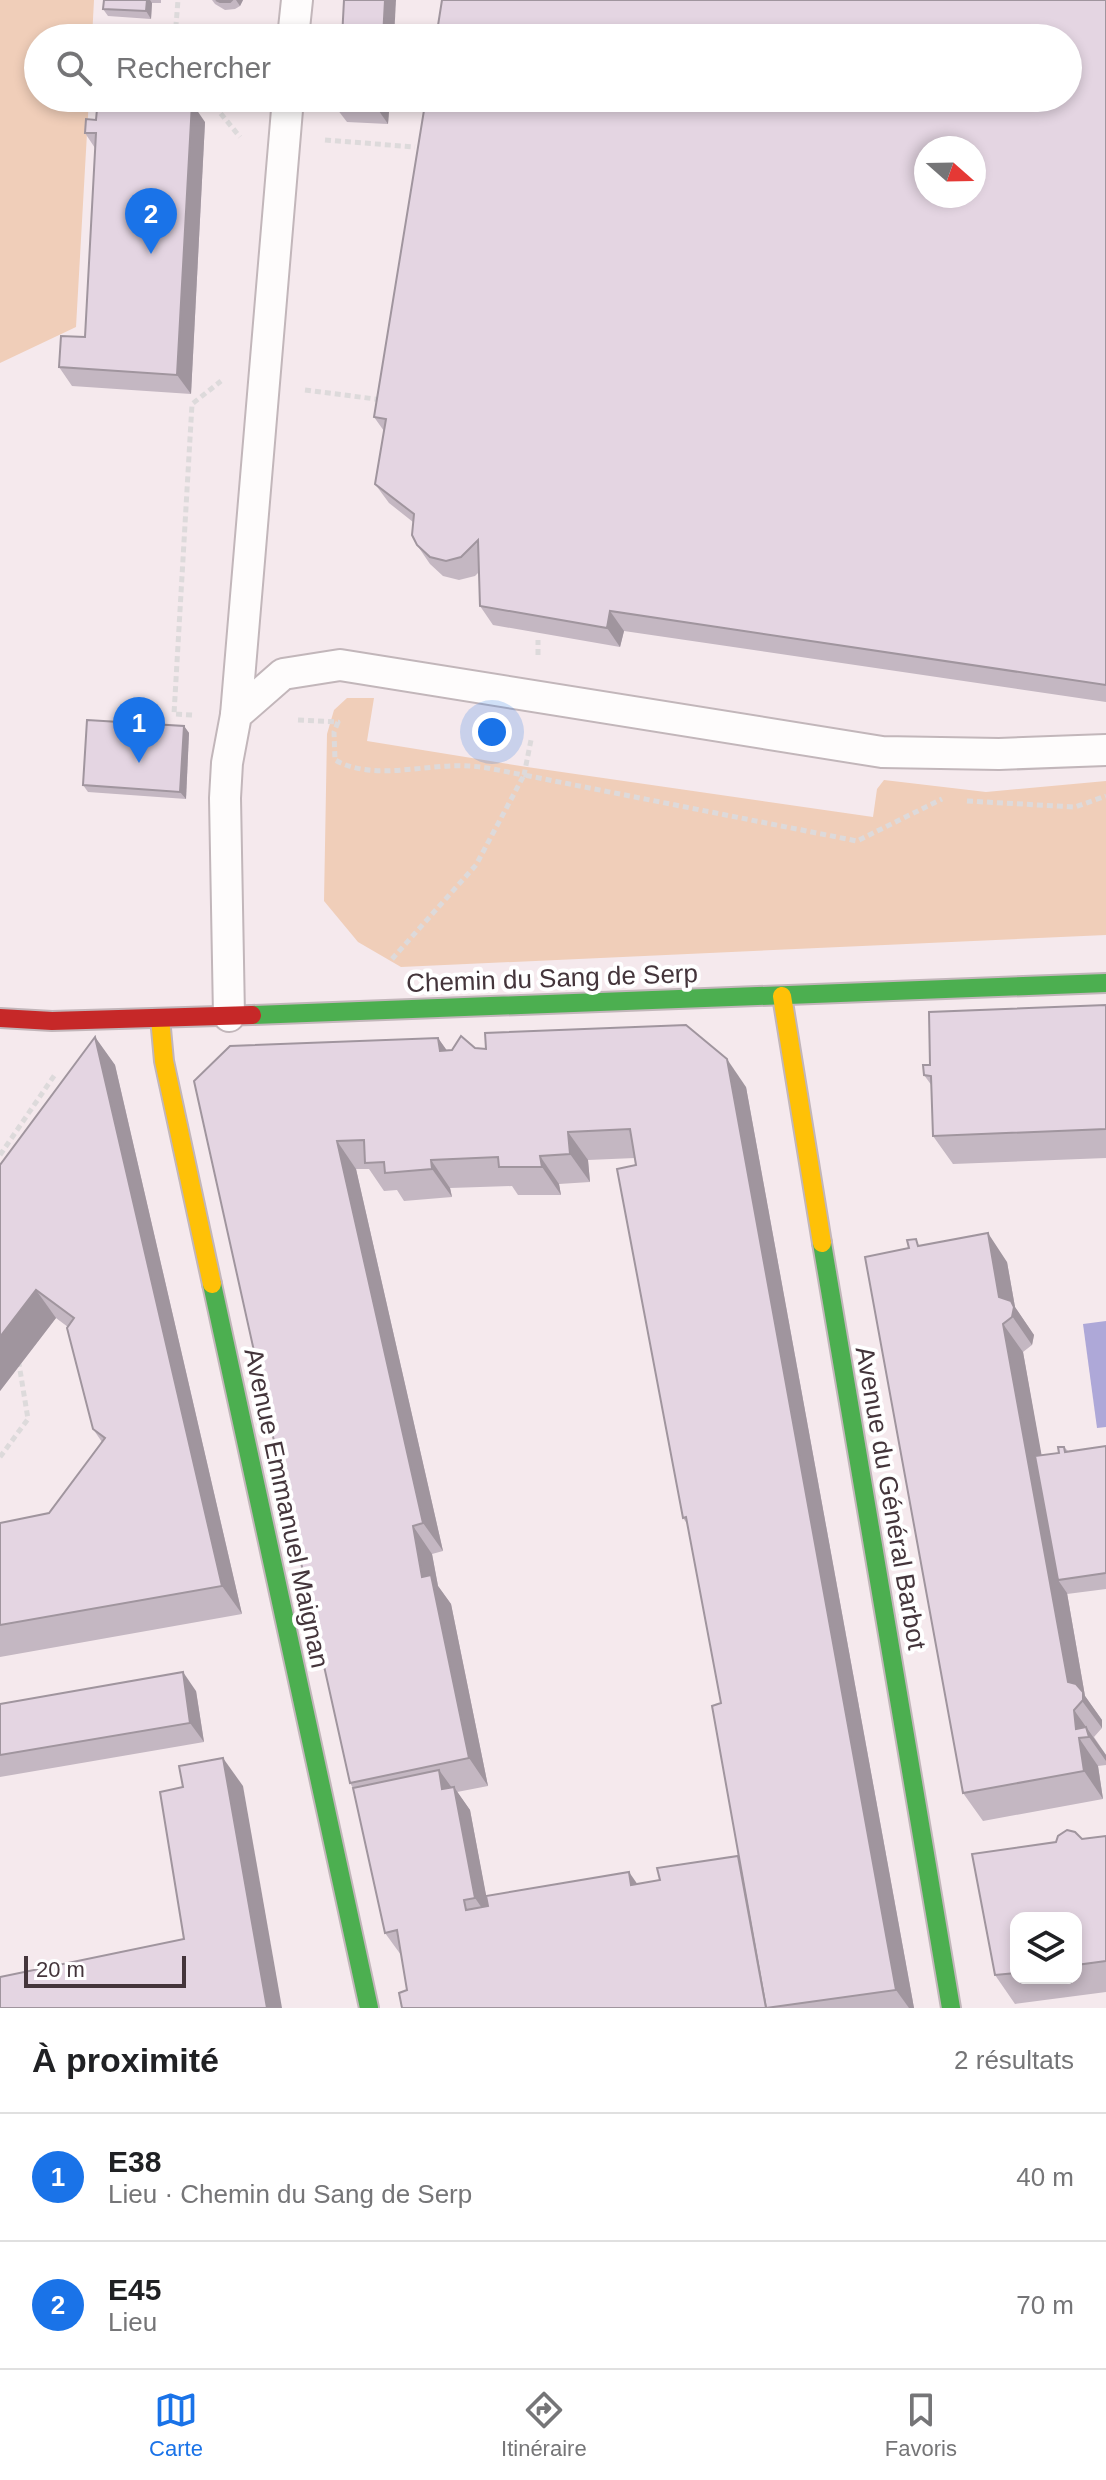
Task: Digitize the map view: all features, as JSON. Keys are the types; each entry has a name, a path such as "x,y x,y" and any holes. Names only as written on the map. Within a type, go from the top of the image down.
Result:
{"street":[{"name":"Chemin du Sang de Serp","path":"0,1018 52,1021 229,1016 1106,983"},
{"name":"Avenue du Général Barbot","path":"782,996 951,2008"},
{"name":"Avenue Emmanuel Maignan","path":"160,1018 164,1061 369,2008"}],"lane":[{"path":"294,24 297,0"},
{"path":"229,1016 227,763 236,715 287,112"},
{"path":"236,715 283,674 340,665 882,752 999,754 1106,750"}],"path":[{"path":"176,24 178,0"},
{"path":"390,961 476,865 524,775 857,841 941,799 1075,807 1106,796"},
{"path":"0,1155 63,1061 52,1021"},
{"path":"0,1457 28,1419 19,1364"}],"shaded area":[{"path":"0,0 94,0 93,24 24,24 24,112 88,112 76,327 0,363"},
{"path":"347,698 374,698 367,741 873,817 877,789 884,780 986,792 1106,781 1106,935 401,967 358,942 324,901 327,734 334,710"},
{"path":"1106,1321 1106,1427 1097,1428 1083,1324"}],"building":[{"path":"104,0 147,0 146,11 103,9"},
{"path":"344,0 385,0 384,24 343,24"},
{"path":"442,0 1106,0 1106,685 610,611 607,628 480,606 478,540 461,557 446,561 430,557 417,545 412,535 414,514 375,484 386,419 374,417 424,112 1082,112 1082,24 438,24"},
{"path":"97,112 192,112 177,375 59,367 61,336 85,337 96,133 85,133 86,119 96,120"},
{"path":"87,720 184,726 180,792 83,785"},
{"path":"1106,1005 1106,1129 933,1136 931,1076 924,1075 923,1065 930,1065 929,1012"},
{"path":"686,1025 727,1059 896,1990 766,2008 712,1706 721,1703 617,1169 636,1165 630,1129 568,1132 570,1154 540,1156 542,1167 499,1167 498,1157 431,1160 432,1169 385,1173 384,1162 365,1163 364,1140 337,1141 423,1523 413,1526 422,1577 431,1575 469,1758 350,1783 194,1081 230,1046 438,1038 440,1051 452,1050 461,1036 475,1048 486,1049 485,1033"},
{"path":"95,1037 222,1586 0,1625 0,1523 49,1513 105,1438 93,1429 67,1328 74,1318 36,1290 0,1337 0,1165"},
{"path":"988,1233 999,1297 1011,1301 1014,1307 1012,1317 1003,1324 1068,1682 1076,1684 1083,1692 1083,1700 1074,1710 1076,1729 1086,1727 1089,1737 1079,1738 1084,1771 963,1793 865,1257 909,1248 907,1240 916,1239 918,1246"},
{"path":"1106,1446 1106,1573 1058,1580 1035,1456 1059,1453 1058,1447 1064,1447 1065,1452"},
{"path":"183,1672 190,1723 0,1755 0,1704"},
{"path":"223,1758 267,2008 0,2008 0,1977 184,1939 160,1792 183,1787 179,1766"},
{"path":"439,1770 442,1789 454,1787 475,1898 464,1900 466,1910 488,1906 486,1896 629,1872 631,1885 660,1880 657,1868 738,1856 766,2008 402,2008 399,1993 407,1990 397,1930 385,1933 353,1788"},
{"path":"1067,1830 1075,1832 1082,1839 1106,1836 1106,1961 1082,1964 1082,1912 1010,1912 1010,1974 995,1975 972,1854 1056,1842 1058,1836"}],"traffic: fast":[{"path":"252,1015 1106,983"},
{"path":"822,1243 951,2008"},
{"path":"212,1284 369,2008"}],"traffic: slow":[{"path":"782,996 822,1243"},
{"path":"160,1018 164,1061 212,1284"}],"traffic: jam":[{"path":"0,1018 52,1021 252,1015"}],"place":[{"name":"E45","path":"151,254"},
{"name":"E38","path":"139,763"}]}
